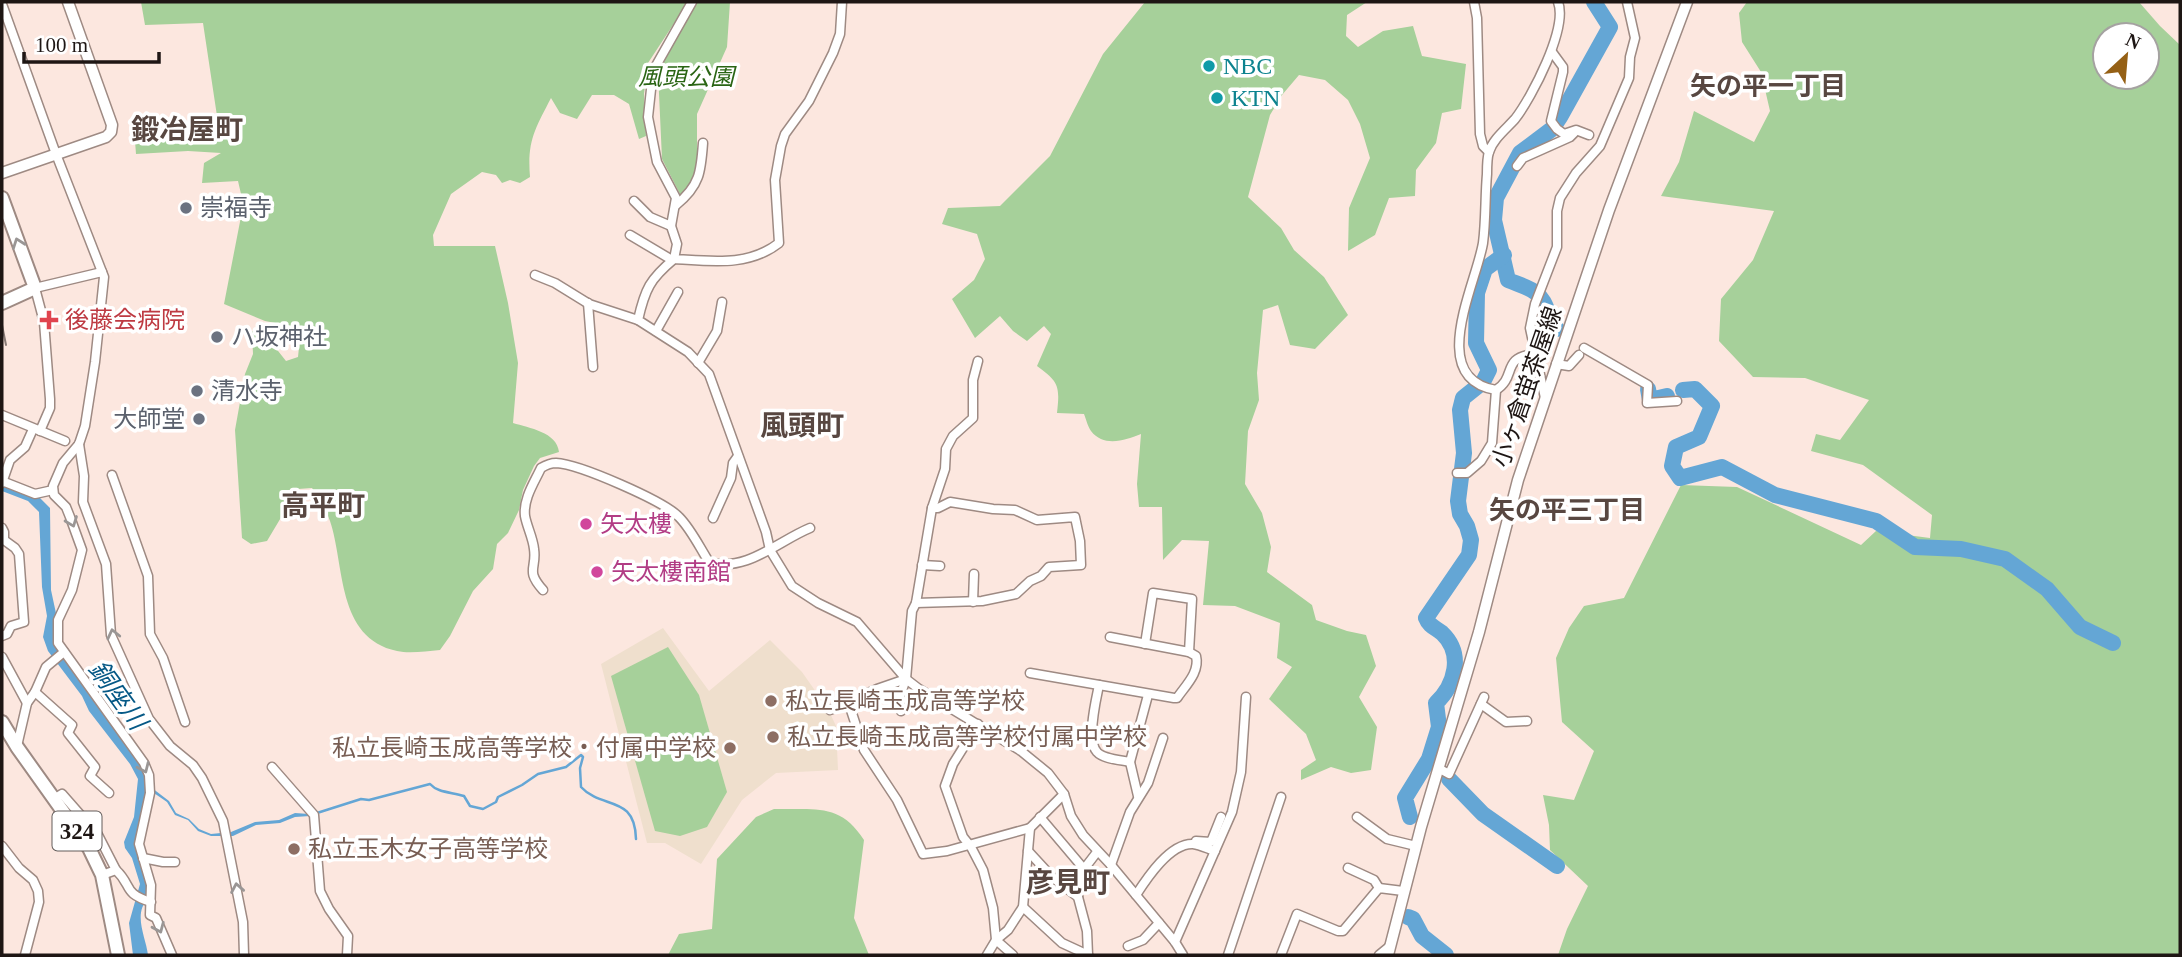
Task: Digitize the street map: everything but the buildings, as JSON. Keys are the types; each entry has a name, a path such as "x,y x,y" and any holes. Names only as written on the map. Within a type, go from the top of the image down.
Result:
{"highway":[{"path":"2,198 35,289 2,303"},
{"name":"324","path":"2,722 89,848 102,875 118,955"}],"street":[{"path":"2,173 106,137 111,132 112,125 68,2"},
{"path":"638,320 643,295 650,281 673,260 677,244 671,226 676,198 657,162 648,117 653,71 692,2"},
{"path":"630,235 673,260 735,262 779,243 775,180 781,146 785,134 809,101 833,53 840,34 842,2"},
{"path":"1474,2 1477,18 1480,134 1483,146 1489,152"},
{"path":"1496,390 1473,382 1462,368 1460,356 1464,310 1483,242 1489,152 1496,139 1525,104 1552,52 1561,9 1558,2"},
{"path":"1545,398 1530,328 1557,247 1557,211 1560,198 1576,173 1600,146 1629,78 1630,57 1635,38 1628,2"},
{"name":"小ヶ倉蛍茶屋線","path":"1389,951 1403,891 1479,632 1518,480 1609,210 1687,2"},
{"path":"2,4 104,282 85,426 79,444 63,463 53,486 53,491 66,507 82,550 72,590 58,620 58,643 144,763 149,775 150,793 139,844 152,885 150,915 156,918 172,955"},
{"path":"1552,52 1563,67 1563,72 1550,121 1564,134 1576,130 1589,135"},
{"path":"1517,166 1523,158 1570,137 1576,130"},
{"path":"676,205 685,198 701,176 703,143"},
{"path":"634,201 650,217 671,226"},
{"path":"53,491 35,494 2,482 10,460 25,447 50,408 44,322 35,289 102,272"},
{"path":"536,275 555,283 587,303 638,320 688,352 709,374 766,532 770,550 792,586 818,603 858,622 906,679 1039,765 1055,780 1064,794 1071,816 1097,852 1175,942 1182,955"},
{"path":"656,331 678,292"},
{"path":"698,363 717,331 722,302"},
{"path":"587,303 593,367"},
{"path":"1556,364 1569,366 1581,351 1647,385 1647,403 1677,401"},
{"path":"1457,473 1467,473 1481,461 1492,443 1496,390 1504,383 1519,355 1534,354"},
{"path":"901,710 899,699 906,679 912,611 916,603 932,508 945,469 946,449 953,436 973,418 973,380 978,361"},
{"path":"2,415 65,441"},
{"path":"79,444 84,475 83,502 106,564 111,635 149,719 170,746 198,771 223,821 243,922 244,955"},
{"path":"713,518 738,456"},
{"path":"543,590 535,580 532,565 534,550 525,507 541,468 553,463 569,465 615,481 670,510 679,516 709,562 725,564 751,559 810,528"},
{"path":"112,475 148,576 150,634 163,658 185,722"},
{"path":"916,603 973,602 1016,594 1054,565 1081,565 1075,517 1037,520 1015,510 950,502 932,508"},
{"path":"2,528 4,540 19,554 24,622 10,626 7,634 2,636"},
{"path":"922,565 940,566"},
{"path":"973,602 974,574"},
{"path":"1145,644 1153,593 1192,599 1189,652"},
{"path":"1030,673 1177,698 1198,664 1196,656 1189,652 1110,637"},
{"path":"17,747 27,703 46,667 64,652"},
{"path":"2,657 27,703"},
{"path":"830,710 906,679"},
{"path":"1099,685 1091,723 1095,748 1099,754 1130,762"},
{"path":"35,692 72,725 68,733 95,767 90,776 109,793"},
{"path":"1138,796 1130,762 1148,695"},
{"path":"1175,942 1232,812 1241,772 1246,697"},
{"path":"1440,769 1449,774 1483,700 1506,722 1527,720"},
{"path":"848,701 864,750 897,800 923,854 932,854 1030,828 1064,794"},
{"path":"978,724 953,764 945,786 963,837 980,863 988,884 996,940 1013,955"},
{"path":"1111,865 1130,812 1148,783 1163,738"},
{"path":"272,767 314,815 320,891 348,936 347,955"},
{"path":"54,799 62,793 68,803 93,828 130,893 136,898 151,902"},
{"path":"1228,955 1280,797"},
{"path":"1040,817 1084,869"},
{"path":"1136,895 1161,861 1197,840 1212,842 1222,817"},
{"path":"1357,817 1387,839 1416,846"},
{"path":"986,955 996,940 1008,930 1023,907 1030,828"},
{"path":"1190,844 1215,851"},
{"path":"2,846 19,868 27,873 38,891 39,902 25,955"},
{"path":"1028,851 1052,877 1078,897"},
{"path":"1023,907 1062,943 1088,955 1087,931 1077,886 1084,869 1097,852"},
{"path":"143,858 174,862"},
{"path":"1348,868 1374,880 1379,888"},
{"path":"102,875 116,870"},
{"path":"988,884 997,881"},
{"path":"1379,888 1403,891"},
{"path":"1281,955 1297,914 1338,932 1343,931 1379,888"},
{"path":"1128,946 1143,940 1158,923"},
{"path":"1379,955 1389,951"}],"shaded area":[{"name":"私立長崎玉成高等学校・付属中学校","path":"663,628 709,691 770,640 802,672 828,709 836,726 838,770 776,773 742,800 701,864 665,843 647,843 601,664"}],"green space":[{"path":"141,2 688,2 648,63 644,94 646,136 639,139 629,104 614,95 592,95 577,119 560,113 551,98 533,136 530,177 520,183 510,180 502,183 496,175 482,172 451,194 433,235 434,246 495,246 518,363 513,423 548,435 557,445 559,452 540,458 534,466 523,490 519,510 508,533 497,544 493,569 473,591 440,650 397,651 377,643 363,631 346,598 330,521 312,488 298,489 267,541 251,544 242,538 235,430 245,374 253,354 252,331 267,337 286,361 298,357 301,328 265,321 224,304 245,196 241,194 238,181 202,183 204,163 221,153 188,151 136,154 135,141 184,137 197,128 212,125 217,116 203,23 145,25"},
{"name":"風頭公園","path":"697,2 730,2 727,47 697,114 697,173 681,196 662,159 658,72"},
{"path":"1145,2 1367,2 1347,15 1346,36 1358,47 1383,31 1413,26 1422,56 1466,64 1461,109 1442,113 1436,143 1416,170 1415,196 1389,198 1375,235 1348,251 1349,208 1370,158 1360,124 1348,100 1325,80 1299,75 1282,95 1270,115 1248,197 1281,228 1294,250 1324,277 1348,315 1315,349 1290,345 1278,305 1263,310 1257,373 1259,400 1248,431 1245,484 1262,513 1271,547 1267,572 1312,605 1316,620 1366,635 1376,666 1359,697 1377,727 1371,770 1351,773 1331,767 1301,780 1301,770 1316,760 1306,734 1269,699 1292,667 1277,658 1280,623 1235,606 1203,605 1209,541 1182,540 1163,560 1162,507 1139,507 1137,484 1141,434 1109,441 1091,431 1084,414 1057,413 1056,385 1050,376 1037,366 1051,334 1044,326 1027,341 1013,331 1000,316 975,338 952,299 974,280 985,259 977,234 942,224 948,208 1000,206 1050,156 1103,54"},
{"path":"1747,2 2139,2 2156,21 2091,21 2091,91 2161,91 2161,27 2180,45 2180,955 1558,955 1567,929 1588,886 1550,850 1549,825 1543,795 1574,800 1594,751 1562,722 1556,658 1569,628 1584,606 1624,598 1681,485 1737,487 1861,545 1876,531 1930,538 1932,515 1863,465 1811,451 1816,434 1840,440 1869,400 1805,378 1753,377 1719,341 1721,299 1753,260 1774,211 1661,196 1679,162 1694,111 1754,142 1770,111 1761,72 1742,42 1739,13"},
{"path":"668,647 699,695 727,792 707,827 680,836 655,831 611,676"},
{"path":"774,809 814,809 836,814 855,828 864,840 854,918 869,955 668,955 679,934 712,929 717,859 756,817"}],"water":[{"path":"2,483 38,496 50,508 51,590 57,618 55,633 140,761 152,788 169,801 176,813 189,819 199,829 211,834 231,832 255,822 279,820 295,813 310,816 256,825 233,836 211,836 198,831 188,820 175,815 167,802 151,791 137,837 148,879 149,898 141,911 141,925 148,955 133,955 129,923 140,884 124,842 134,817 138,779 48,651 43,637 47,616 42,587 39,512 28,501 2,491"}],"waterway":[{"path":"1557,329 1540,297 1530,289 1508,280 1494,220 1496,198 1520,153 1552,129 1610,27 1594,2"},
{"path":"1410,817 1405,798 1429,759 1439,727 1436,703 1443,696 1452,678 1455,660 1449,641 1426,618 1469,555 1471,540 1460,514 1458,501 1464,453 1460,410 1463,398 1483,382 1489,370 1476,343 1477,293 1485,269 1504,255"},
{"path":"1648,389 1650,400 1667,396"},
{"path":"1683,390 1695,389 1712,406 1699,437 1676,447 1672,466 1680,478 1722,467 1775,495 1876,521 1915,547 1961,549 2005,559 2047,589 2080,627 2113,643"},
{"path":"317,813 361,799 369,800 430,784 441,791 464,796 470,806 483,809 538,774 566,767 581,755 581,787 598,799 624,809 630,815 636,839"},
{"path":"1449,779 1483,814 1557,866"},
{"path":"1408,917 1413,919 1422,936 1446,955"}],"tram line":[{"path":"2,325 6,345"}],"place":[{"name":"NBC","path":"1209,66"},
{"name":"KTN","path":"1217,98"},
{"name":"崇福寺","path":"186,208"},
{"name":"後藤会病院","path":"49,320"},
{"name":"ハ坂神社","path":"217,337"},
{"name":"清水寺","path":"197,391"},
{"name":"大師堂","path":"199,419"},
{"name":"矢太樓","path":"586,524"},
{"name":"矢太樓南館","path":"597,572"},
{"name":"私立長崎玉成高等学校","path":"771,701"},
{"name":"私立長崎玉成高等学校付属中学校","path":"773,737"},
{"name":"私立長崎玉成高等学校・付属中学校","path":"730,748"},
{"name":"私立玉木女子高等学校","path":"294,849"}],"district":[{"name":"矢の平一丁目","path":"1768,86"},
{"name":"鍛冶屋町","path":"187,129"},
{"name":"風頭町","path":"802,425"},
{"name":"高平町","path":"323,505"},
{"name":"矢の平三丁目","path":"1567,510"},
{"name":"彦見町","path":"1068,882"}],"water label":[{"name":"銅座川","path":"118,695"}]}
